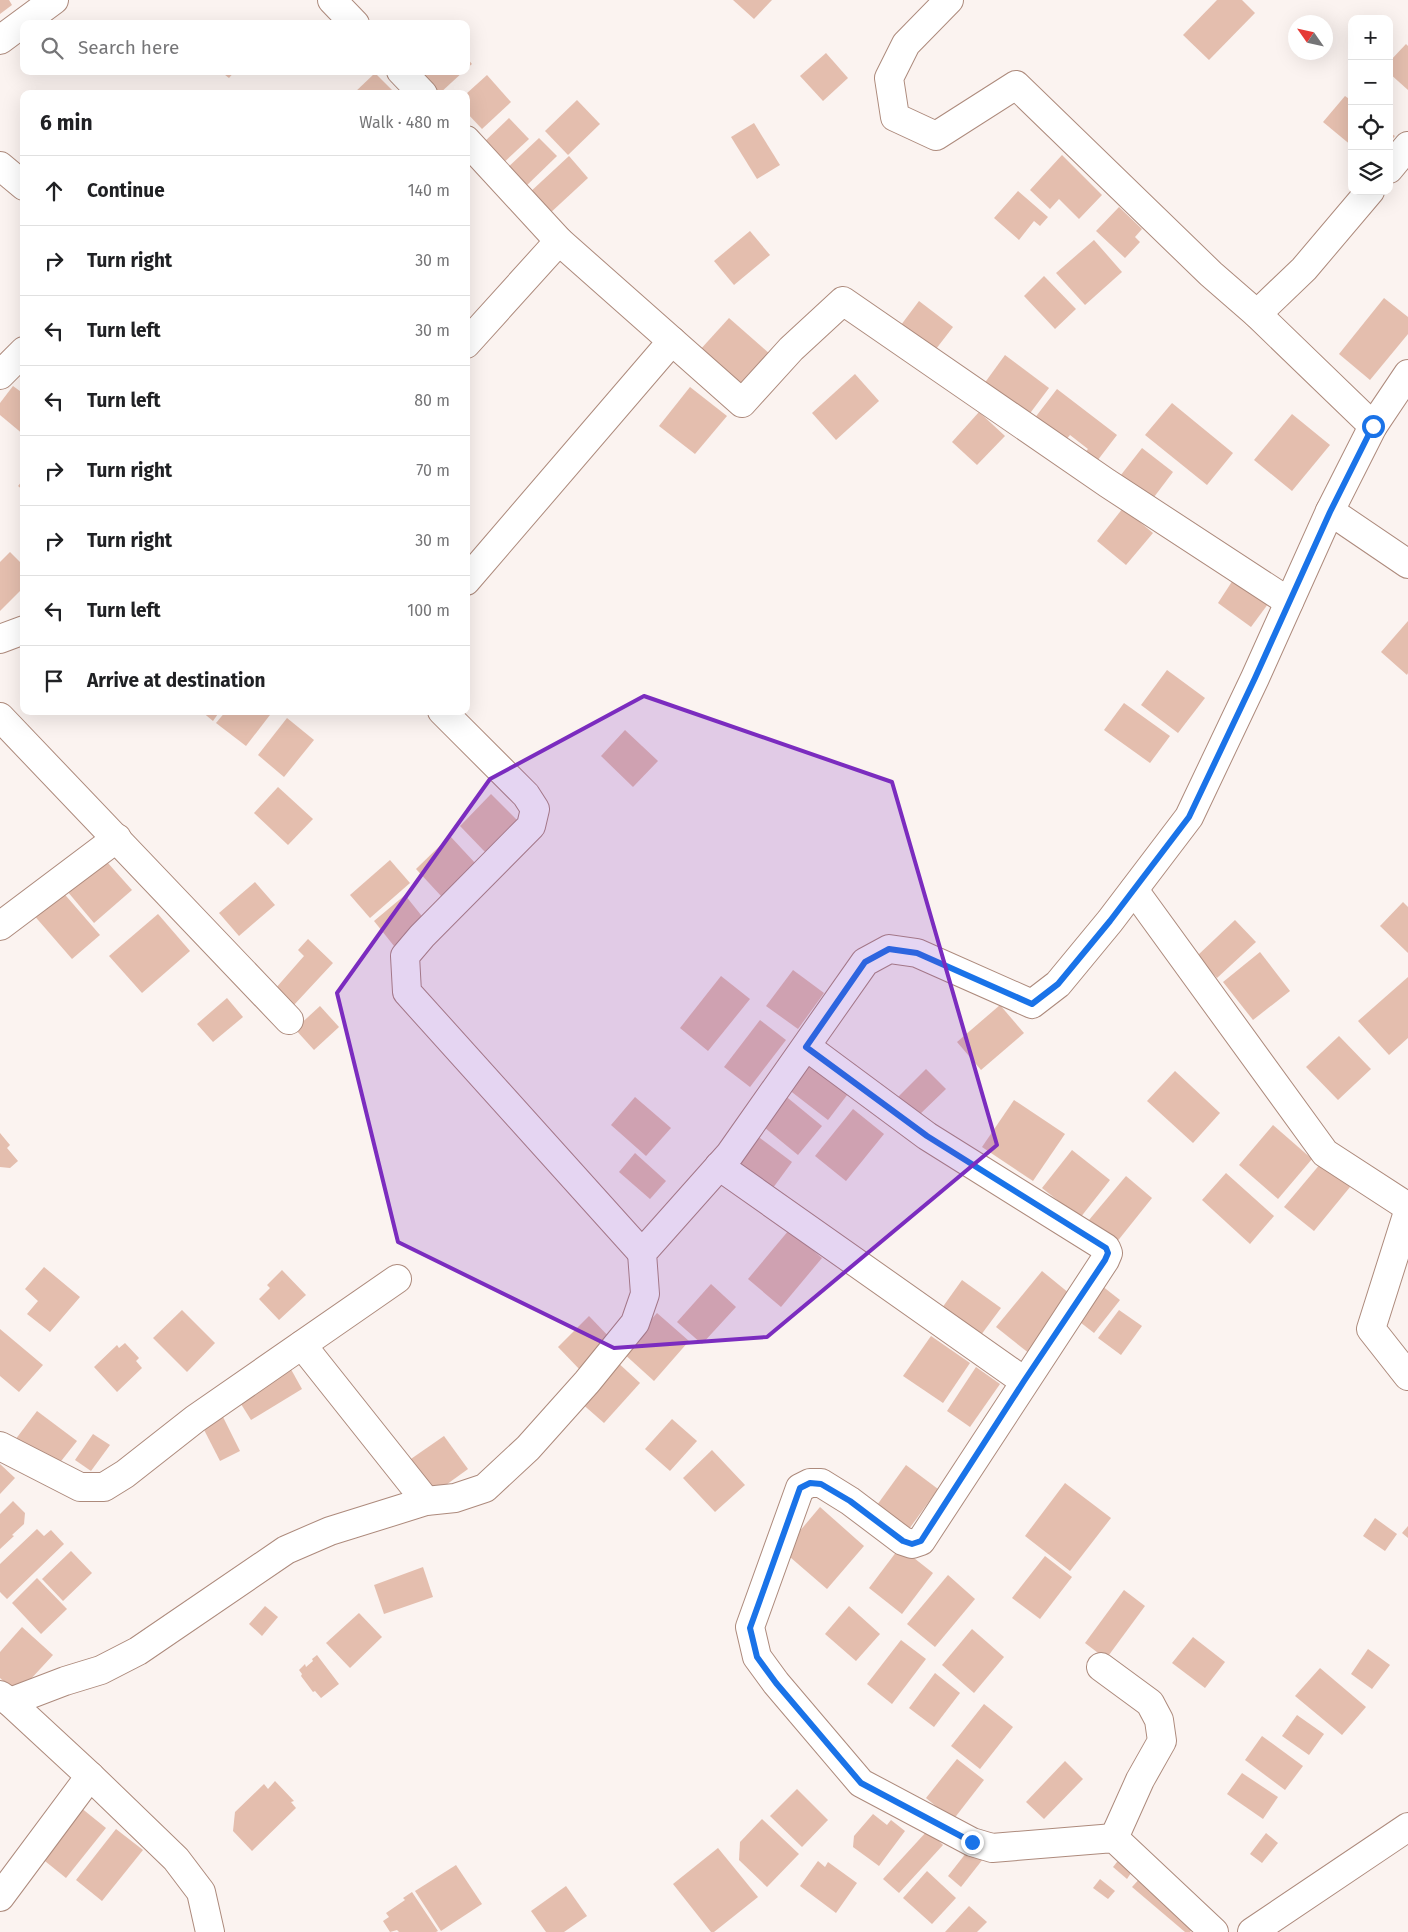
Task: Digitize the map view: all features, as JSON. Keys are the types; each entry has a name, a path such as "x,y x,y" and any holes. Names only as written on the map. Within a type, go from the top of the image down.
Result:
{"street":[{"path":"27,20 54,0"},
{"path":"332,0 351,20"},
{"path":"949,0 906,44 889,78 895,117 936,136 1016,85 1211,274 1258,314 1373,426"},
{"path":"0,40 20,25"},
{"path":"405,75 419,90"},
{"path":"470,144 559,241 742,403 791,349 843,301 1107,484 1289,602"},
{"path":"1393,164 1408,146"},
{"path":"0,166 20,183"},
{"path":"1258,314 1304,269 1367,195"},
{"path":"470,340 559,241"},
{"path":"470,576 672,341"},
{"path":"0,375 20,355"},
{"path":"642,1253 730,1154 865,962 889,949 917,953 1032,1004 1058,984 1110,921 1189,817 1255,678 1330,512 1373,426 1408,374"},
{"path":"1330,512 1408,564"},
{"path":"0,639 20,632"},
{"path":"5,1699 100,1670 138,1651 286,1550 330,1531 426,1502 455,1498 485,1488 528,1448 587,1382 635,1323 645,1294 642,1253 407,992 405,956 422,936 531,826 535,809 526,795 446,715"},
{"path":"0,717 290,1020"},
{"path":"0,926 117,838"},
{"path":"1134,890 1326,1153 1408,1207"},
{"path":"806,1047 927,1136 1106,1248 1108,1253 921,1541 912,1544 903,1541 850,1501 821,1484 810,1483 800,1488 750,1628 757,1657 776,1683 861,1783 972,1842 992,1848 1114,1838 1214,1932"},
{"path":"719,1166 1024,1381"},
{"path":"1408,1212 1370,1328 1408,1376"},
{"path":"0,1446 80,1487 104,1487 125,1474 195,1419 397,1278"},
{"path":"302,1345 426,1502"},
{"path":"1102,1667 1150,1702 1159,1720 1162,1741 1140,1780 1114,1838"},
{"path":"5,1699 90,1776 176,1859 201,1892 210,1932"},
{"path":"0,1897 90,1776"},
{"path":"1252,1932 1408,1827"}],"highlighted area":[{"path":"644,696 892,782 997,1145 767,1337 614,1348 398,1242 337,993 490,779"}],"building":[{"path":"0,0 9,0 12,5 0,14"},
{"path":"733,0 772,0 754,19"},
{"path":"1217,0 1242,0 1255,13 1209,60 1183,35"},
{"path":"1406,44 1408,46 1408,90 1393,77 1393,58"},
{"path":"826,53 848,78 823,101 800,76"},
{"path":"373,75 377,75 392,90 357,90"},
{"path":"422,75 460,75 443,90 427,90 417,79"},
{"path":"487,75 511,102 482,129 470,116 470,90"},
{"path":"1345,96 1348,98 1348,143 1323,122"},
{"path":"577,100 600,124 568,155 545,131"},
{"path":"509,118 529,139 500,166 481,145"},
{"path":"754,123 780,165 757,179 731,137"},
{"path":"539,138 557,156 521,191 503,172"},
{"path":"1062,155 1102,195 1079,219 1059,199 1050,209 1030,190"},
{"path":"569,156 588,178 548,215 528,194"},
{"path":"1018,191 1048,217 1040,226 1034,221 1019,240 994,218"},
{"path":"1119,207 1142,229 1135,237 1140,242 1125,258 1096,231"},
{"path":"750,231 770,255 734,285 714,261"},
{"path":"1094,240 1122,272 1085,305 1056,273"},
{"path":"1044,276 1076,309 1055,329 1024,296"},
{"path":"1384,298 1408,317 1408,334 1370,380 1339,354"},
{"path":"919,301 953,327 929,358 895,333"},
{"path":"729,318 770,354 740,387 699,351"},
{"path":"1005,355 1049,388 1025,420 981,388"},
{"path":"855,374 879,401 836,440 812,413"},
{"path":"13,386 20,391 20,432 0,415 0,403"},
{"path":"690,387 727,416 695,454 659,426"},
{"path":"1057,389 1117,435 1094,465 1082,456 1088,449 1070,435 1064,442 1034,419"},
{"path":"1172,403 1233,453 1207,485 1145,435"},
{"path":"979,412 1005,436 977,465 952,442"},
{"path":"1292,414 1330,445 1292,491 1254,460"},
{"path":"1142,448 1173,472 1148,505 1117,480"},
{"path":"1123,508 1153,533 1126,565 1097,541"},
{"path":"10,552 20,562 20,591 0,611 0,562"},
{"path":"1233,580 1268,604 1251,627 1218,603"},
{"path":"1408,621 1408,673 1407,675 1381,652"},
{"path":"1167,670 1205,698 1178,733 1141,705"},
{"path":"1124,703 1170,736 1150,763 1104,730"},
{"path":"206,715 217,715 213,721"},
{"path":"223,715 270,715 246,746 216,723"},
{"path":"287,718 314,740 284,777 258,755"},
{"path":"625,730 658,761 633,787 601,756"},
{"path":"278,787 313,819 288,845 254,813"},
{"path":"491,794 518,821 486,853 460,826"},
{"path":"450,836 476,864 442,897 416,869"},
{"path":"99,853 132,890 94,923 62,885"},
{"path":"390,860 410,883 370,918 350,895"},
{"path":"255,882 275,905 239,936 219,913"},
{"path":"60,889 100,935 72,959 32,913"},
{"path":"405,895 425,920 394,946 374,921"},
{"path":"1403,902 1408,907 1408,953 1380,926"},
{"path":"158,914 190,951 142,993 109,956"},
{"path":"1235,920 1256,942 1217,978 1197,956"},
{"path":"308,939 333,963 293,1006 275,989 304,956 298,950"},
{"path":"1260,952 1290,991 1253,1020 1223,982"},
{"path":"793,970 824,993 798,1029 766,1006"},
{"path":"721,976 750,999 708,1051 680,1028"},
{"path":"1408,977 1408,1038 1389,1055 1358,1021"},
{"path":"227,998 243,1017 213,1042 197,1024"},
{"path":"1000,1005 1024,1033 981,1070 957,1042"},
{"path":"320,1006 339,1027 314,1050 295,1029"},
{"path":"760,1020 786,1040 750,1087 724,1067"},
{"path":"1339,1036 1371,1069 1338,1100 1306,1067"},
{"path":"807,1056 851,1090 828,1120 784,1086"},
{"path":"926,1069 946,1089 917,1117 898,1097"},
{"path":"1175,1071 1220,1113 1193,1143 1147,1101"},
{"path":"783,1094 822,1126 798,1155 759,1123"},
{"path":"635,1097 671,1128 646,1156 611,1125"},
{"path":"1014,1100 1065,1134 1033,1181 982,1147"},
{"path":"853,1109 884,1134 846,1181 815,1156"},
{"path":"1273,1125 1312,1159 1278,1199 1239,1165"},
{"path":"752,1132 792,1162 770,1192 729,1161"},
{"path":"0,1133 10,1145 7,1148 18,1161 10,1168 0,1167"},
{"path":"1072,1150 1110,1180 1080,1218 1042,1188"},
{"path":"635,1153 666,1181 650,1199 619,1172"},
{"path":"1321,1163 1350,1187 1314,1231 1284,1207"},
{"path":"1226,1173 1274,1216 1250,1244 1202,1200"},
{"path":"1126,1176 1152,1198 1116,1243 1089,1220"},
{"path":"789,1230 822,1258 781,1307 748,1279"},
{"path":"44,1267 80,1297 50,1332 27,1314 38,1301 25,1289"},
{"path":"282,1270 306,1295 279,1320 259,1299 270,1288 267,1285"},
{"path":"1042,1271 1075,1298 1030,1354 996,1327"},
{"path":"962,1280 1001,1308 975,1343 937,1315"},
{"path":"1097,1282 1120,1300 1094,1333 1071,1315"},
{"path":"711,1284 736,1307 702,1344 677,1322"},
{"path":"182,1310 215,1343 187,1372 153,1338"},
{"path":"1119,1310 1142,1326 1121,1355 1098,1338"},
{"path":"657,1313 689,1341 654,1381 622,1352"},
{"path":"589,1316 614,1342 583,1373 558,1347"},
{"path":"0,1329 43,1365 19,1392 0,1376"},
{"path":"931,1336 970,1363 943,1403 903,1376"},
{"path":"125,1343 139,1358 136,1361 142,1368 117,1392 94,1367 117,1345 119,1348"},
{"path":"615,1360 640,1383 604,1423 579,1401"},
{"path":"288,1364 302,1389 251,1420 236,1396"},
{"path":"976,1367 1000,1384 970,1427 947,1411"},
{"path":"37,1411 77,1441 54,1470 15,1440"},
{"path":"220,1411 240,1451 220,1461 200,1422"},
{"path":"672,1419 697,1441 670,1471 645,1449"},
{"path":"93,1434 110,1445 91,1471 75,1460"},
{"path":"444,1436 468,1469 432,1495 408,1461"},
{"path":"712,1450 745,1485 715,1512 683,1478"},
{"path":"0,1464 15,1478 0,1494"},
{"path":"906,1465 938,1489 904,1536 872,1512"},
{"path":"1065,1483 1111,1518 1070,1571 1025,1536"},
{"path":"13,1501 25,1513 24,1524 0,1549 0,1514"},
{"path":"820,1507 864,1546 827,1589 783,1551"},
{"path":"1375,1518 1397,1534 1385,1551 1363,1536"},
{"path":"1408,1526 1408,1538 1402,1533"},
{"path":"37,1529 44,1536 51,1530 64,1544 7,1599 0,1592 0,1564"},
{"path":"900,1547 933,1573 902,1614 869,1588"},
{"path":"71,1551 92,1573 63,1601 42,1579"},
{"path":"1045,1556 1072,1577 1040,1619 1012,1598"},
{"path":"423,1567 433,1597 384,1614 374,1585"},
{"path":"948,1575 975,1599 935,1647 907,1624"},
{"path":"37,1578 67,1609 41,1634 12,1603"},
{"path":"1124,1590 1145,1606 1106,1659 1085,1643"},
{"path":"265,1606 278,1617 262,1636 249,1624"},
{"path":"849,1606 880,1634 856,1661 825,1634"},
{"path":"359,1613 382,1637 350,1668 326,1643"},
{"path":"22,1627 53,1655 17,1694 0,1678 0,1652"},
{"path":"972,1629 1004,1657 974,1693 942,1665"},
{"path":"1193,1637 1225,1662 1205,1688 1172,1663"},
{"path":"901,1640 926,1659 892,1704 867,1684"},
{"path":"1368,1649 1390,1665 1372,1689 1351,1674"},
{"path":"317,1655 339,1684 321,1698 315,1691 313,1692 301,1676 302,1674 299,1670 305,1664 306,1667"},
{"path":"1320,1668 1366,1707 1342,1735 1295,1696"},
{"path":"935,1673 960,1693 934,1727 909,1708"},
{"path":"984,1704 1013,1727 980,1769 951,1746"},
{"path":"1297,1715 1324,1734 1309,1755 1282,1736"},
{"path":"1262,1736 1303,1766 1285,1790 1245,1760"},
{"path":"957,1759 984,1780 953,1820 926,1798"},
{"path":"1065,1761 1083,1779 1044,1819 1026,1802"},
{"path":"1242,1773 1278,1797 1263,1819 1227,1794"},
{"path":"275,1781 294,1801 291,1802 296,1808 252,1851 233,1831 235,1812 264,1784 268,1789"},
{"path":"797,1789 828,1820 802,1847 770,1816"},
{"path":"75,1803 106,1828 66,1878 35,1853"},
{"path":"873,1814 887,1825 891,1820 905,1831 879,1866 853,1847 854,1836"},
{"path":"762,1819 799,1854 767,1887 739,1860 740,1842"},
{"path":"116,1829 143,1850 102,1901 76,1880"},
{"path":"928,1830 943,1845 899,1893 883,1879"},
{"path":"1266,1833 1278,1843 1262,1863 1250,1854"},
{"path":"718,1848 758,1897 714,1932 711,1932 673,1884"},
{"path":"970,1848 983,1859 961,1887 948,1876"},
{"path":"1121,1857 1135,1867 1127,1879 1113,1867"},
{"path":"818,1861 825,1867 828,1862 857,1883 836,1913 800,1886"},
{"path":"456,1865 482,1904 441,1931 415,1891"},
{"path":"927,1871 956,1898 932,1924 903,1898"},
{"path":"1142,1876 1197,1924 1190,1932 1185,1932 1132,1887"},
{"path":"1100,1879 1115,1891 1108,1899 1093,1888"},
{"path":"566,1886 587,1916 564,1932 546,1932 531,1911"},
{"path":"412,1892 438,1931 399,1932 397,1930 390,1932 383,1921 389,1917 386,1913 405,1900 403,1898"},
{"path":"969,1906 987,1922 977,1932 945,1932"}],"route":[{"path":"972,1842 861,1783 776,1683 757,1657 750,1628 800,1488 810,1483 821,1484 850,1501 903,1541 912,1544 921,1541 1108,1253 1106,1248 927,1136 806,1047 865,962 889,949 917,953 1032,1004 1058,984 1110,921 1189,817 1255,678 1330,512 1373,426"}]}
